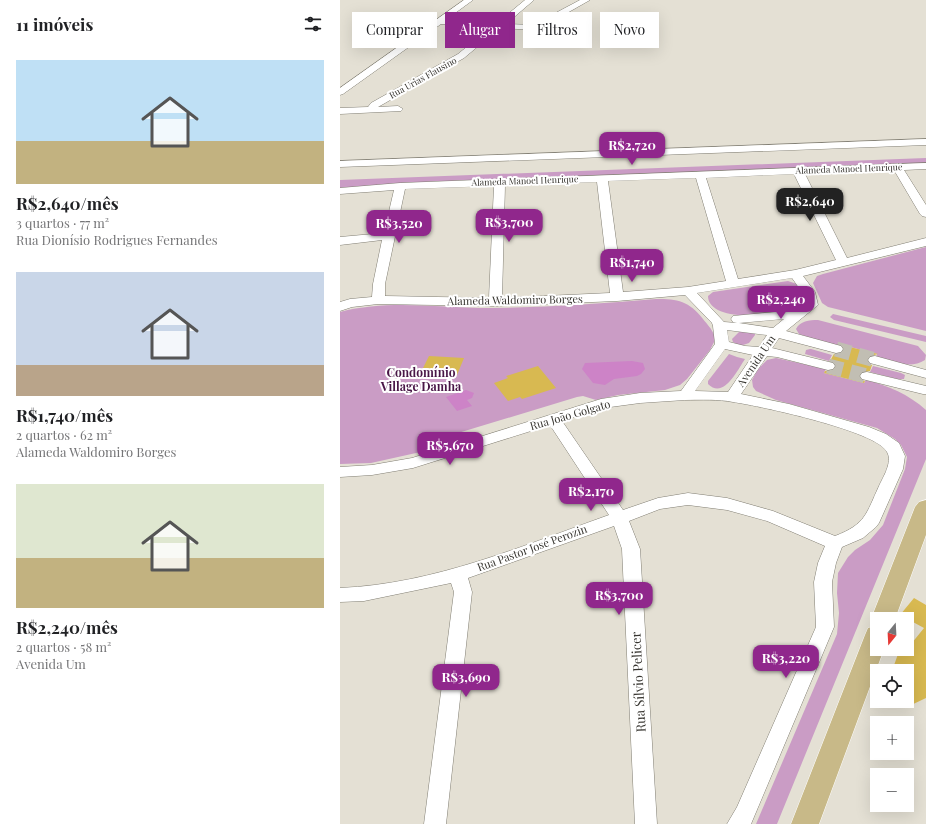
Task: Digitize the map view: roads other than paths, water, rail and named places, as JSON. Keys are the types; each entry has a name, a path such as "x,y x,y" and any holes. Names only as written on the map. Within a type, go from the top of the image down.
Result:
{"main road":[{"path":"886,612 924,520"},
{"path":"805,824 870,653"}],"street":[{"path":"340,92 469,0"},
{"name":"Rua Urias Flausino","path":"515,13 530,0"},
{"path":"515,27 534,28 586,0"},
{"path":"438,21 445,22"},
{"name":"Rua Urias Flausino","path":"371,110 374,105 461,56 471,48"},
{"path":"340,111 398,109"},
{"path":"340,164 926,142"},
{"name":"Alameda Manoel Henrique","path":"340,191 400,186 926,166"},
{"path":"897,168 926,214"},
{"path":"798,171 843,262"},
{"path":"700,175 733,284"},
{"path":"602,178 617,297"},
{"path":"495,302 500,182"},
{"path":"378,300 379,284 388,236 400,186"},
{"path":"340,241 388,236"},
{"name":"Alameda Waldomiro Borges","path":"340,306 378,300 495,302 617,297 688,291 795,274 926,242"},
{"name":"Avenida Um","path":"732,397 776,332 811,305 811,297 804,284 795,274"},
{"path":"686,395 722,344 719,324 688,291"},
{"path":"719,324 800,314"},
{"path":"719,324 742,326 776,332 836,350"},
{"path":"722,344 737,349 777,353 828,366"},
{"path":"874,360 926,374"},
{"path":"868,376 925,390"},
{"name":"Rua João Golgato","path":"340,472 372,470 413,463 600,404 640,398 686,395 732,397 789,409 864,430 881,438 892,447 897,456 895,469 870,523 857,534 836,543"},
{"name":"Rua Sílvio Pelicer","path":"553,419 619,517 630,550 646,824"},
{"name":"Rua Pastor José Perozin","path":"340,596 364,594 458,575 658,504 688,499 727,504 773,517 836,543"},
{"path":"738,824 749,807 825,626 823,582 827,563 836,543"},
{"path":"435,824 463,592 458,575"}],"tunnel":[{"path":"836,349 875,360"},
{"path":"828,366 867,376"}],"district":[{"name":"Condomínio Village Damha","path":"421,380"}]}
